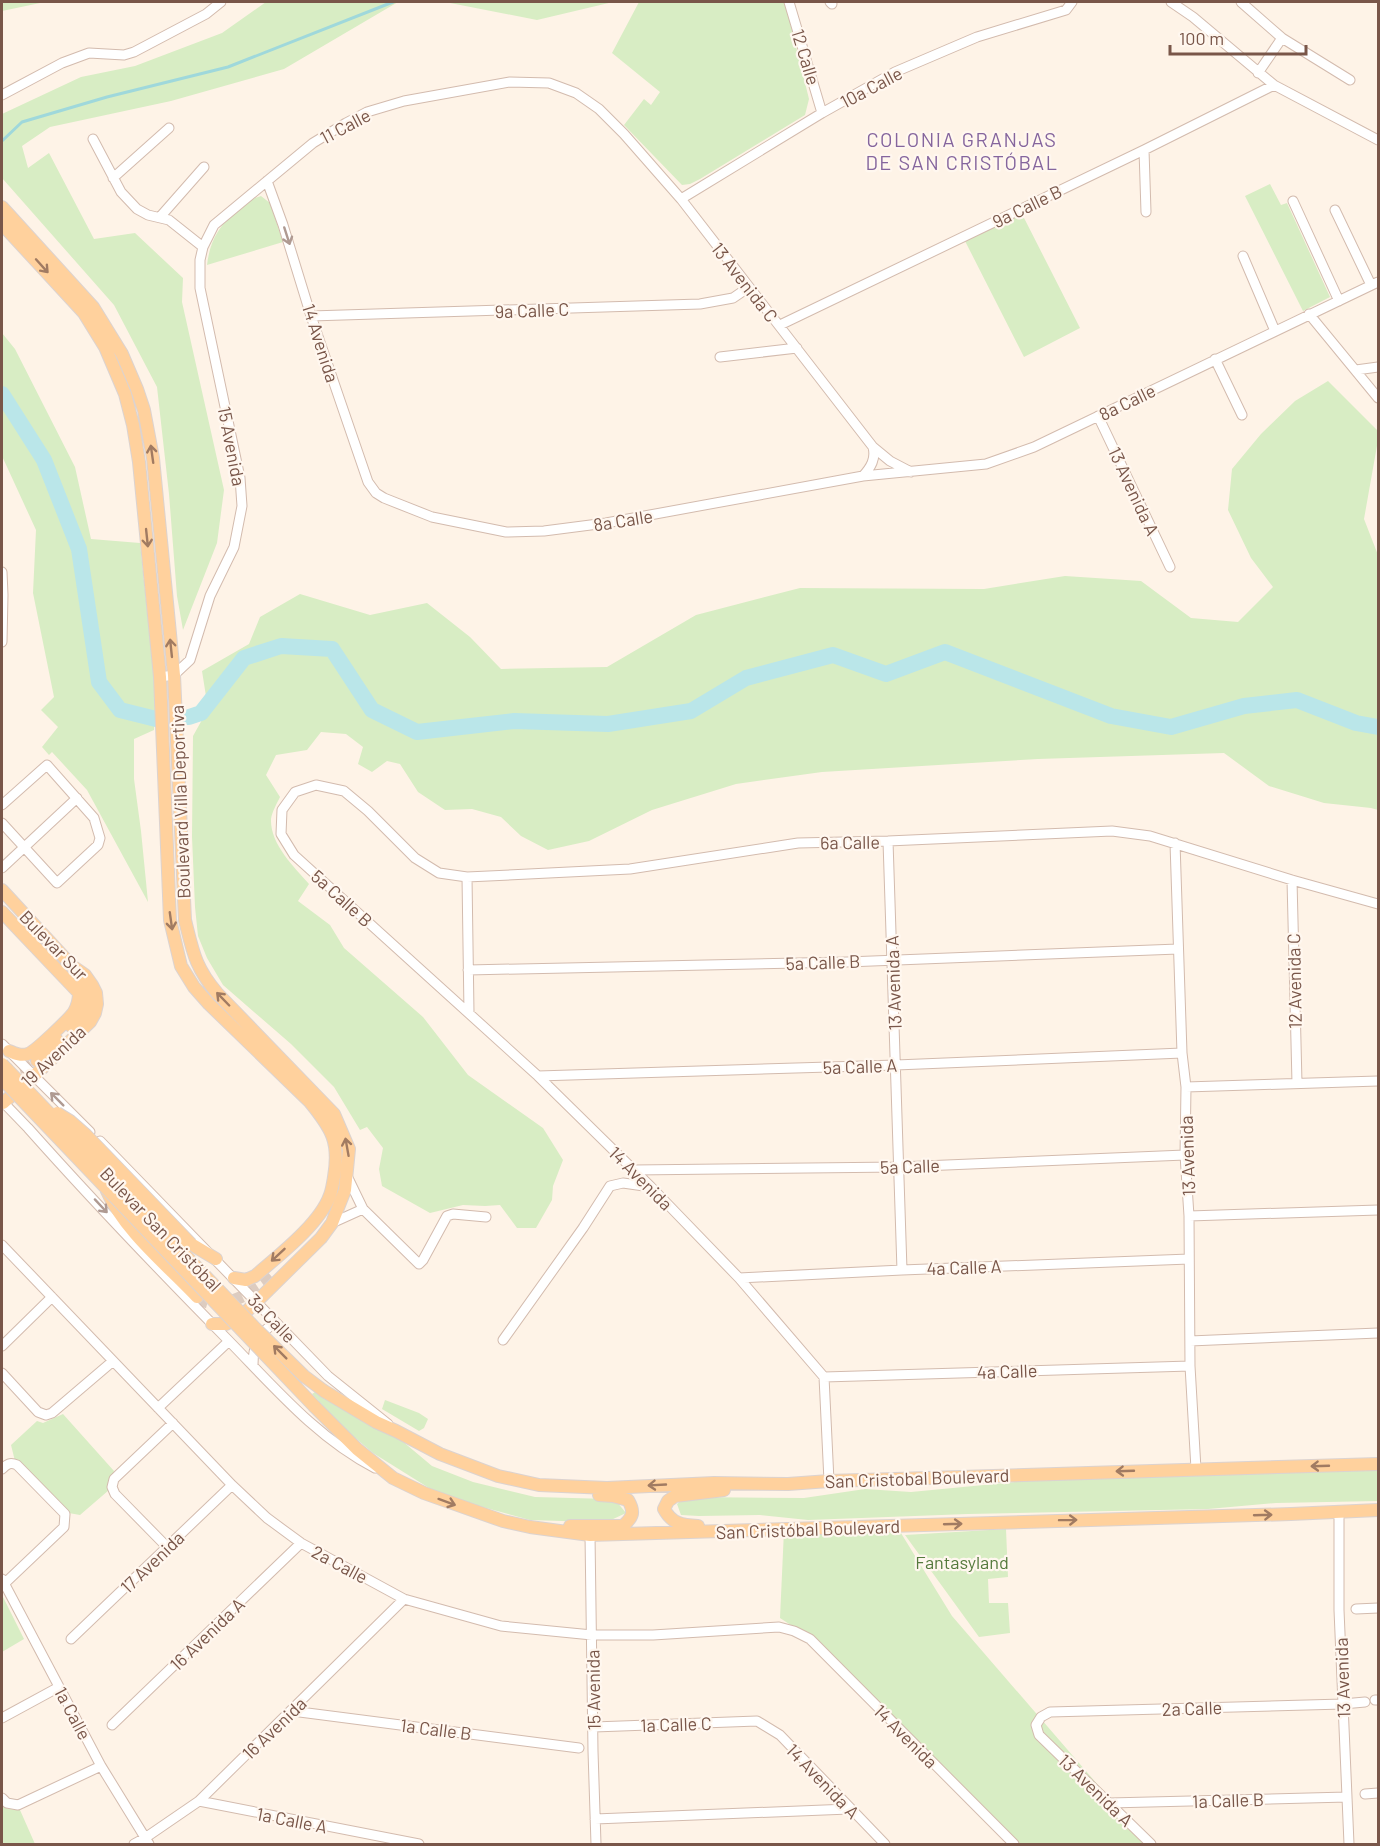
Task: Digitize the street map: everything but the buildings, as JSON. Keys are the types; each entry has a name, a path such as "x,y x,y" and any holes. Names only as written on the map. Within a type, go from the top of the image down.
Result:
{"main road":[{"name":"Boulevard Villa Deportiva","path":"2,207 93,307 116,357 137,389 148,429 153,458 174,675 185,920 194,959 203,977 287,1072 322,1117 333,1136 337,1154 329,1197 307,1228 255,1276 246,1280 234,1278"},
{"name":"Boulevard Villa Deportiva","path":"2,224 84,313 105,346 116,357 125,394 136,443 160,678 170,920 181,966 194,987 209,1004 334,1114 349,1149 348,1178 342,1201 321,1238 241,1317 226,1324 212,1324"},
{"name":"Bulevar Sur","path":"2,890 72,966 85,975 96,993 97,1004"},
{"name":"Bulevar Sur","path":"2,912 67,980"},
{"path":"36,1060 83,1015 86,1009 85,987 72,966"},
{"name":"19 Avenida","path":"5,1048 17,1055 35,1050 74,1013 79,1003 79,993 67,980"},
{"name":"19 Avenida","path":"2,1103 34,1076 90,1022 97,1004"},
{"name":"Bulevar San Cristóbal","path":"2,1064 304,1376 324,1391 376,1422 396,1431"},
{"name":"Bulevar San Cristóbal","path":"2,1080 315,1407"},
{"path":"40,1102 86,1135 191,1244 216,1259"},
{"path":"105,1188 130,1228 197,1297"},
{"path":"272,1277 334,1218"},
{"name":"San Cristóbal Boulevard","path":"315,1407 357,1449 393,1478 424,1493 484,1515 530,1527 590,1535 1339,1512"},
{"name":"San Cristobal Boulevard","path":"396,1431 458,1462 498,1476 539,1485 608,1488 1378,1464"},
{"path":"788,1484 675,1496 668,1501 664,1509 675,1523 685,1526 753,1525 808,1529"},
{"path":"530,1527 623,1526 633,1515 633,1508 628,1500 621,1497 558,1491 539,1485"},
{"path":"1339,1512 1378,1510"}],"street":[{"path":"2,94 62,63 89,52 124,55 134,52 206,14 221,2"},
{"name":"12 Calle","path":"789,2 822,112"},
{"name":"10a Calle","path":"681,199 822,112 895,72 977,37 1066,10 1072,2"},
{"path":"1171,2 1274,85 1378,140"},
{"path":"1241,2 1282,38 1350,80"},
{"path":"1258,73 1282,38"},
{"name":"11 Calle","path":"200,260 203,247 214,225 312,143 367,112 404,101 510,82 549,83 576,93"},
{"name":"9a Calle B","path":"780,325 1274,85"},
{"name":"13 Avenida C","path":"576,93 599,109 624,134 681,199 873,447 890,461 911,472"},
{"path":"113,178 169,128"},
{"path":"93,139 121,192 137,209 148,215 169,220 203,247"},
{"path":"1144,150 1146,213"},
{"path":"160,217 204,167"},
{"name":"14 Avenida","path":"267,181 368,482 376,493 384,498"},
{"path":"1293,201 1339,301"},
{"path":"1335,210 1375,283"},
{"path":"1243,255 1275,331"},
{"name":"15 Avenida","path":"174,675 190,660 210,596 234,547 242,506 240,477 200,288 200,260"},
{"name":"8a Calle","path":"384,498 432,517 506,532 544,531 606,523 863,476 986,464 1034,447 1375,283"},
{"name":"9a Calle C","path":"311,316 700,304 733,298 749,287"},
{"path":"1309,314 1378,398"},
{"path":"720,357 797,348"},
{"path":"1215,359 1242,416"},
{"path":"1356,370 1378,367"},
{"name":"13 Avenida A","path":"1098,416 1170,567"},
{"path":"863,476 872,466 875,455 873,447"},
{"path":"2,572 2,642"},
{"path":"160,678 174,675"},
{"path":"2,805 46,765 94,818 100,838 98,845 57,883 2,823"},
{"name":"5a Calle B","path":"344,791 316,786 295,792 282,810 281,834 294,855 469,1013"},
{"name":"6a Calle","path":"344,791 368,811 415,858 439,873 467,877 630,869 798,843 1112,831 1150,836 1378,904"},
{"path":"2,868 77,798"},
{"name":"13 Avenida A","path":"888,841 902,1270"},
{"name":"13 Avenida","path":"1175,843 1182,1053 1186,1087 1185,1155 1189,1216 1190,1366 1196,1469"},
{"path":"467,877 469,1013"},
{"name":"12 Avenida C","path":"1292,880 1297,1083"},
{"name":"5a Calle B","path":"468,970 892,960 1178,950"},
{"name":"14 Avenida","path":"469,1013 538,1076 651,1187 739,1278 824,1377"},
{"name":"3a Calle","path":"5,1048 216,1259 275,1323 334,1381 396,1431"},
{"name":"5a Calle A","path":"538,1076 1182,1053"},
{"path":"1186,1087 1378,1081"},
{"path":"2,1103 212,1324 328,1439 353,1457 393,1478"},
{"path":"74,1178 72,1168 77,1151 88,1141 98,1140"},
{"name":"5a Calle","path":"634,1170 899,1167 1185,1155"},
{"path":"348,1178 363,1209 418,1264 423,1260 447,1216 453,1214 486,1217"},
{"path":"503,1340 610,1186 623,1183 651,1187"},
{"path":"334,1218 363,1209"},
{"path":"1189,1216 1378,1210"},
{"name":"2a Calle","path":"2,1245 232,1485 267,1518 301,1543 404,1599 501,1626 592,1635 653,1635 779,1627 794,1631"},
{"name":"4a Calle A","path":"739,1278 1189,1259"},
{"path":"2,1346 52,1298"},
{"path":"253,1365 255,1344 260,1335 275,1323"},
{"path":"1190,1341 1378,1333"},
{"path":"158,1408 229,1341"},
{"path":"2,1373 38,1412 46,1416 113,1361"},
{"name":"4a Calle","path":"824,1377 1190,1366"},
{"path":"824,1377 830,1481"},
{"path":"168,1548 115,1494 112,1487 114,1479 173,1423"},
{"path":"2,1469 7,1464 17,1465 65,1514 64,1527 3,1582"},
{"name":"17 Avenida","path":"71,1639 232,1485"},
{"name":"13 Avenida","path":"1339,1512 1339,1610 1349,1845"},
{"name":"15 Avenida","path":"590,1535 596,1845"},
{"name":"16 Avenida A","path":"112,1725 301,1543"},
{"name":"1a Calle","path":"3,1582 101,1766 147,1841"},
{"name":"16 Avenida","path":"134,1845 147,1841 200,1801 404,1599"},
{"path":"1356,1609 1378,1608"},
{"name":"14 Avenida","path":"794,1631 810,1640 1014,1845"},
{"path":"2,1718 59,1687"},
{"name":"2a Calle","path":"1039,1736 1036,1725 1041,1717 1050,1712 1343,1704 1373,1700"},
{"name":"1a Calle B","path":"292,1711 579,1748"},
{"name":"1a Calle C","path":"594,1727 758,1721"},
{"name":"14 Avenida A","path":"758,1721 780,1735 885,1845"},
{"name":"13 Avenida A","path":"1039,1736 1151,1845"},
{"path":"4,1801 18,1805 101,1766"},
{"path":"1365,1794 1378,1793"},
{"name":"1a Calle B","path":"1109,1803 1347,1797"},
{"name":"1a Calle A","path":"200,1801 419,1845"},
{"path":"596,1819 849,1809"}],"green space":[{"path":"2,2 45,2 2,11"},
{"path":"266,2 398,2 284,69 171,101 50,127 22,146 28,168 49,153 94,239 135,233 183,278 182,302 224,490 217,543 183,630 177,596 157,387 114,305 2,178 2,114 81,77 135,66 222,33"},
{"path":"445,2 613,2 537,20"},
{"path":"639,2 785,2 809,99 805,115 700,179 682,185 624,125 644,99 651,105 660,92 612,53"},
{"path":"1270,184 1281,205 1287,203 1330,297 1303,311 1245,196"},
{"path":"261,196 270,203 283,242 207,265 210,249 224,223 245,204"},
{"path":"1021,212 1080,328 1024,357 965,241"},
{"path":"2,333 15,349 75,467 91,539 140,543 156,696 154,730 134,739 134,779 148,902 87,790 52,752 49,755 42,747 58,727 41,710 54,697 33,593 36,530 2,456"},
{"path":"1328,381 1378,431 1364,519 1378,555 1378,810 1324,803 1269,786 1224,753 1038,759 822,772 736,784 652,810 589,841 548,850 521,836 501,817 472,809 445,810 418,792 400,764 387,761 372,772 358,764 363,747 346,734 321,732 307,750 276,755 266,775 280,797 271,819 274,837 290,863 309,884 298,901 330,925 344,948 423,1017 468,1075 543,1128 563,1160 553,1186 552,1200 536,1228 517,1228 500,1205 463,1205 430,1213 382,1186 379,1169 383,1148 367,1127 360,1130 334,1087 291,1044 223,985 207,958 198,936 192,837 193,736 208,709 202,671 249,644 260,617 300,594 370,615 427,603 470,637 501,669 607,667 696,615 800,588 984,589 1065,576 1141,581 1191,618 1238,622 1273,587 1251,558 1228,510 1232,469 1261,434 1295,401"},
{"path":"315,1392 395,1435 432,1466 473,1482 535,1497 609,1499 617,1502 626,1513 611,1520 593,1522 530,1520 468,1503 429,1488 373,1453 346,1430 312,1394"},
{"path":"385,1400 419,1413 428,1419 424,1428 419,1431 382,1409"},
{"path":"63,1414 114,1471 109,1490 80,1515 63,1512 15,1461 11,1445 37,1421 43,1423"},
{"path":"1378,1467 1378,1501 1276,1503 1208,1509 808,1520 760,1515 681,1515 677,1504 691,1497 804,1498 865,1489 911,1492 1087,1475"},
{"path":"896,1525 952,1616 1149,1844 1013,1844 812,1639 780,1618 784,1530"},
{"name":"Fantasyland","path":"1006,1529 1008,1577 988,1579 989,1603 1008,1603 1010,1633 979,1637 905,1535"},
{"path":"2,1595 24,1639 2,1652"},
{"path":"2,1805 8,1809 20,1810 35,1844 2,1844"}],"waterway":[{"path":"2,141 22,122 107,97 228,67 393,2"},
{"path":"2,394 44,460 79,549 99,682 120,710 156,719"},
{"path":"189,717 201,713 244,658 281,646 332,649 372,710 417,732 514,721 608,724 691,711 746,678 833,655 886,674 945,652 1111,716 1171,727 1244,706 1297,700 1356,723 1378,727"}],"tunnel":[{"path":"2,1073 37,1061"},
{"path":"197,1297 215,1304 225,1303 246,1295 272,1277"}],"district":[{"name":"COLONIA GRANJAS DE SAN CRISTÓBAL","path":"962,150"}]}
